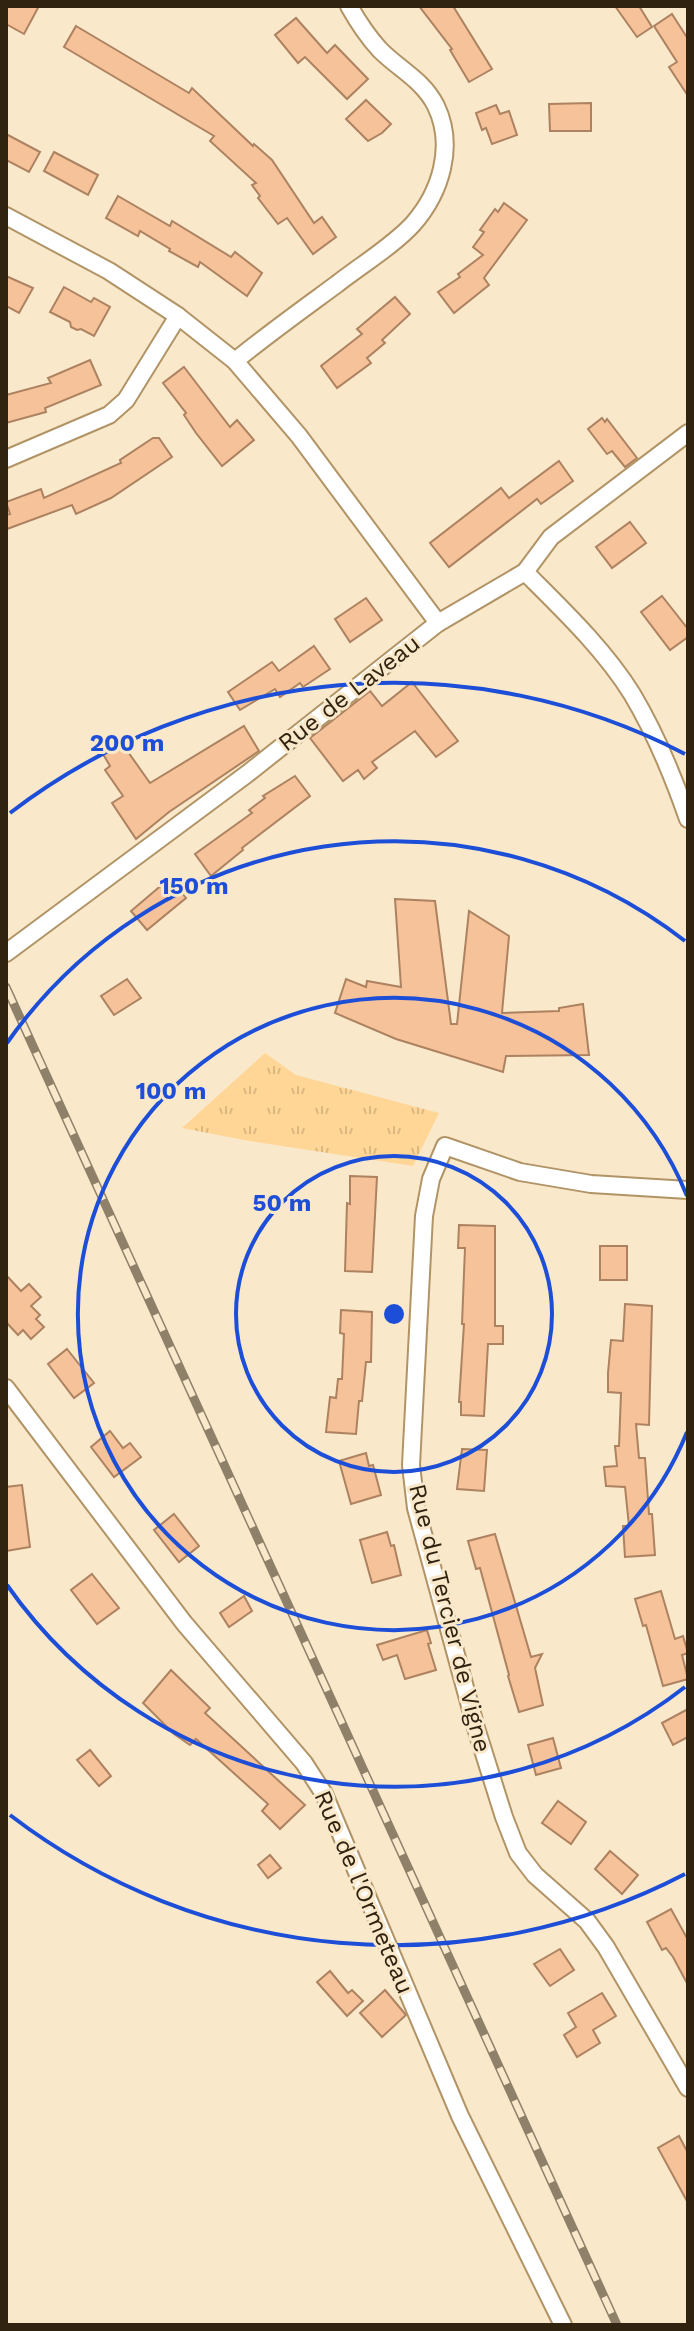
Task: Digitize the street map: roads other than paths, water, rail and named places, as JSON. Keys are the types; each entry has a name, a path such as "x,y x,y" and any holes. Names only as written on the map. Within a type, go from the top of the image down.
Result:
{"street":[{"path":"235,361 401,235 426,206 438,185 445,149 437,107 426,88 381,51 366,34 349,6"},
{"path":"6,216 109,271 178,316 235,361 299,436 438,623"},
{"path":"6,459 109,415 126,400 178,316"},
{"name":"Rue de Laveau","path":"6,953 247,774 438,623 525,572 551,537 688,433"},
{"path":"525,572 596,646 632,693 670,766 688,819"},
{"name":"Rue du Tercier de Vigne","path":"688,1190 591,1184 520,1172 445,1146 431,1179 424,1216 411,1465 416,1508 476,1728 513,1845 535,1875 587,1921 606,1947 688,2088"},
{"name":"Rue de l'Ormeteau","path":"6,1388 184,1623 304,1763 324,1794 460,2116 563,2325"}],"railway":[{"path":"6,987 617,2325"}]}
